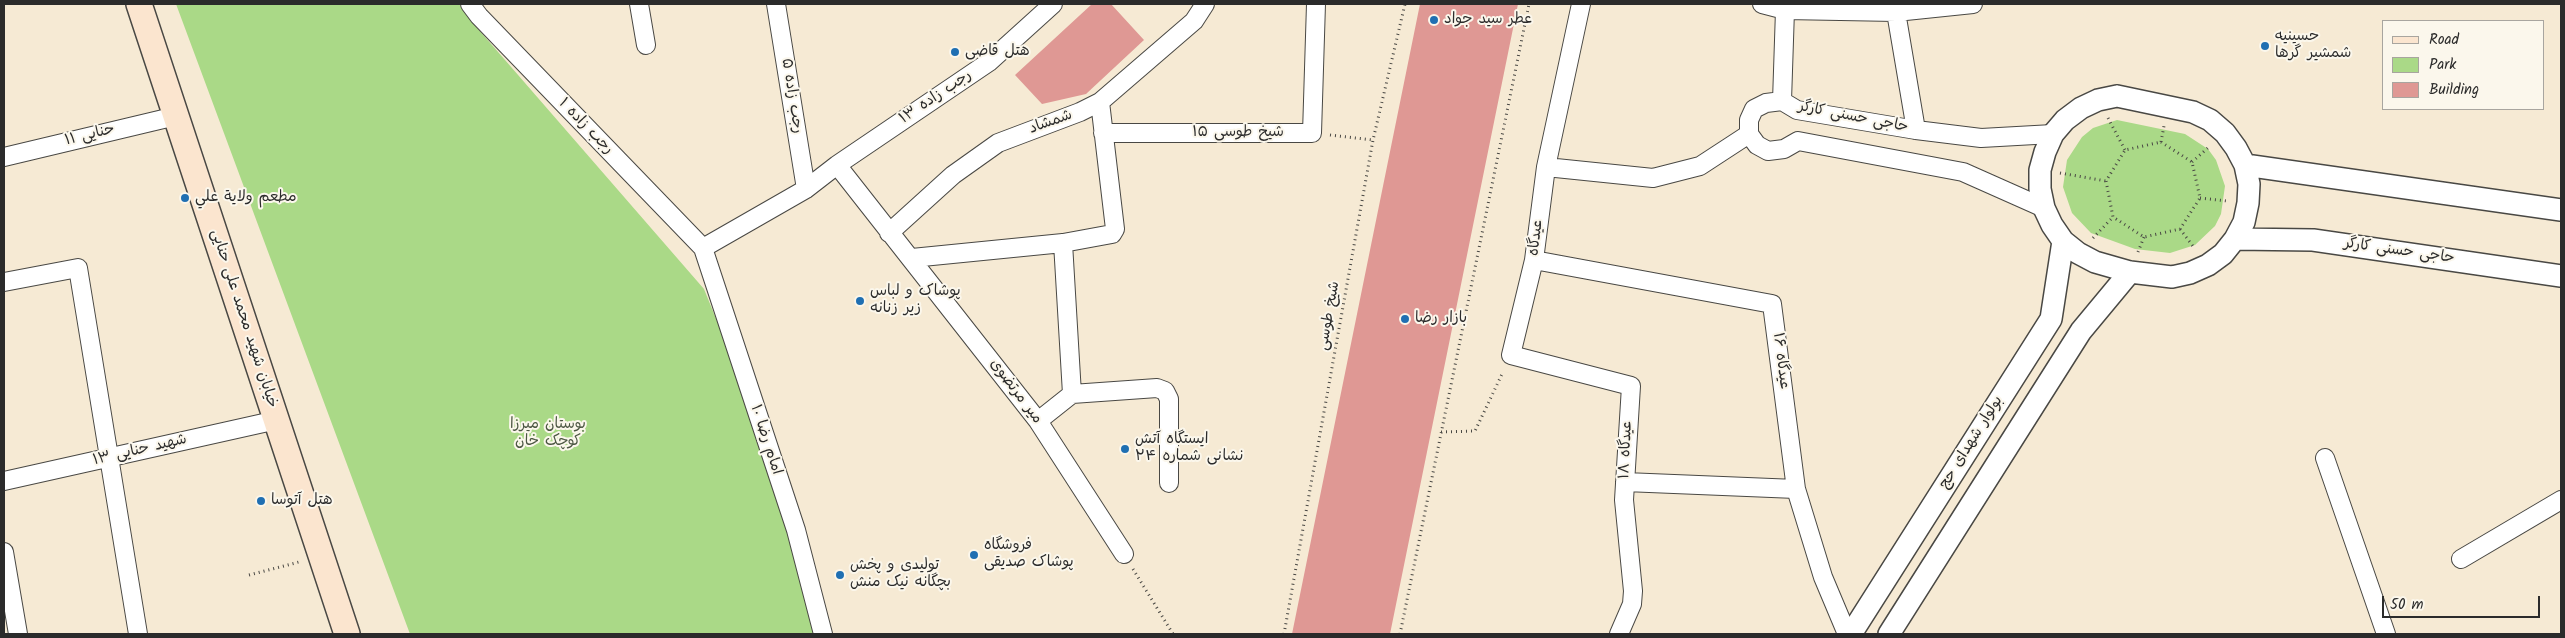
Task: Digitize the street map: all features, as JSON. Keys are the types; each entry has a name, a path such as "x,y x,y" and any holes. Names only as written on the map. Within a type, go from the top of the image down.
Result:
{"main road":[{"name":"خیابان شهید محمد علی حنایی","path":"139,4 348,634"}],"street":[{"name":"رجب زاده ۱","path":"470,4 479,16 702,248"},
{"path":"639,4 646,45"},
{"name":"رجب زاده ۵","path":"776,4 806,189"},
{"name":"رجب زاده ۱۳","path":"702,248 806,189 837,165 989,62 1054,4"},
{"name":"شمشاد","path":"888,233 953,175 998,143 1080,112 1100,102 1194,21 1205,4"},
{"path":"1312,133 1316,4"},
{"name":"عیدگاه","path":"1511,355 1534,260 1546,167 1581,4"},
{"path":"1762,4 1785,10 1896,12 1973,4"},
{"path":"1782,101 1785,10"},
{"path":"1896,12 1916,130"},
{"path":"2117,96 2193,112 2210,120 2225,133 2245,165 2249,184 2244,222 2235,239 2223,254 2208,265 2190,274 2172,277 2130,272 2095,262 2071,247 2052,225 2044,208 2040,189 2040,170 2045,152 2053,134 2065,120 2080,108 2098,100 2117,96"},
{"name":"حاجی حسنی کارگر","path":"1749,134 1749,120 1754,109 1766,103 1782,101 1797,110 1916,130 1981,138 2053,134"},
{"path":"912,258 1063,243 1112,234 1115,229 1100,102"},
{"name":"حنایی ۱۱","path":"4,157 176,116"},
{"name":"۱۵ شیخ طوسی","path":"1103,133 1312,133"},
{"path":"1546,167 1654,178 1700,166 1749,134 1757,145 1768,151 1784,149 1798,141 1963,172 2044,208"},
{"name":"میر مرتضوی","path":"837,165 888,233 912,258 1038,421 1124,554"},
{"path":"2245,165 2561,210"},
{"name":"حاجی حسنی کارگر","path":"2235,239 2313,240 2561,276"},
{"path":"1063,243 1072,394"},
{"name":"بولوار شهدای حج","path":"1851,634 2051,319 2071,247"},
{"name":"امام رضا ۱۰","path":"702,248 796,530 823,634"},
{"name":"عیدگاه ۱۶","path":"1534,260 1772,304 1796,489 1823,577 1847,634"},
{"path":"4,282 78,268 138,634"},
{"path":"1889,634 2081,331 2130,272"},
{"name":"عیدگاه ۱۸","path":"1511,355 1631,386 1624,500 1633,592 1632,604 1620,634"},
{"path":"1038,421 1072,394 1157,388 1165,391 1169,399 1169,482"},
{"name":"شهید حنایی ۱۳","path":"4,481 277,420"},
{"path":"2324,458 2386,634"},
{"path":"1625,482 1796,489"},
{"path":"2461,559 2561,500"},
{"path":"4,552 18,634"}],"path":[{"name":"شیخ طوسی","path":"1284,634 1373,140 1404,4"},
{"path":"1400,634 1529,4"},
{"path":"2098,100 2126,150"},
{"path":"1312,133 1373,140"},
{"path":"2161,142 2192,162 2200,198 2180,229 2144,237 2113,217 2106,181 2126,150 2161,142"},
{"path":"2040,170 2106,181"},
{"path":"2200,198 2248,203"},
{"path":"2071,247 2113,217"},
{"path":"1441,432 1475,431 1511,355"},
{"path":"1124,554 1173,634"},
{"path":"249,575 322,556"}],"green space":[{"name":"بوستان میرزا کوچک خان","path":"176,4 459,4 472,22 704,289 776,467 832,634 410,634"},
{"path":"2117,120 2185,134 2208,149 2216,160 2225,186 2221,214 2215,226 2195,245 2170,253 2135,249 2091,233 2072,213 2063,187 2067,160 2082,137 2093,128"}],"building":[{"path":"1092,4 1111,4 1144,40 1086,94 1042,104 1015,75"},
{"name":"بازار رضا","path":"1420,4 1518,4 1390,634 1292,634"}],"place":[{"name":"عطر سید جواد","path":"1434,20"},
{"name":"حسینیه شمشیر گرها","path":"2265,46"},
{"name":"هتل قاضی","path":"955,52"},
{"name":"مطعم ولاية علي","path":"185,198"},
{"name":"پوشاک و لباس زیر زنانه","path":"860,301"},
{"name":"بازار رضا","path":"1405,319"},
{"name":"ایستگاه آتش نشانی شماره ۲۴","path":"1125,449"},
{"name":"هتل آتوسا","path":"261,501"},
{"name":"فروشگاه پوشاک صدیقی","path":"974,555"},
{"name":"تولیدی و پخش بچگانه نیک منش","path":"840,575"}]}
